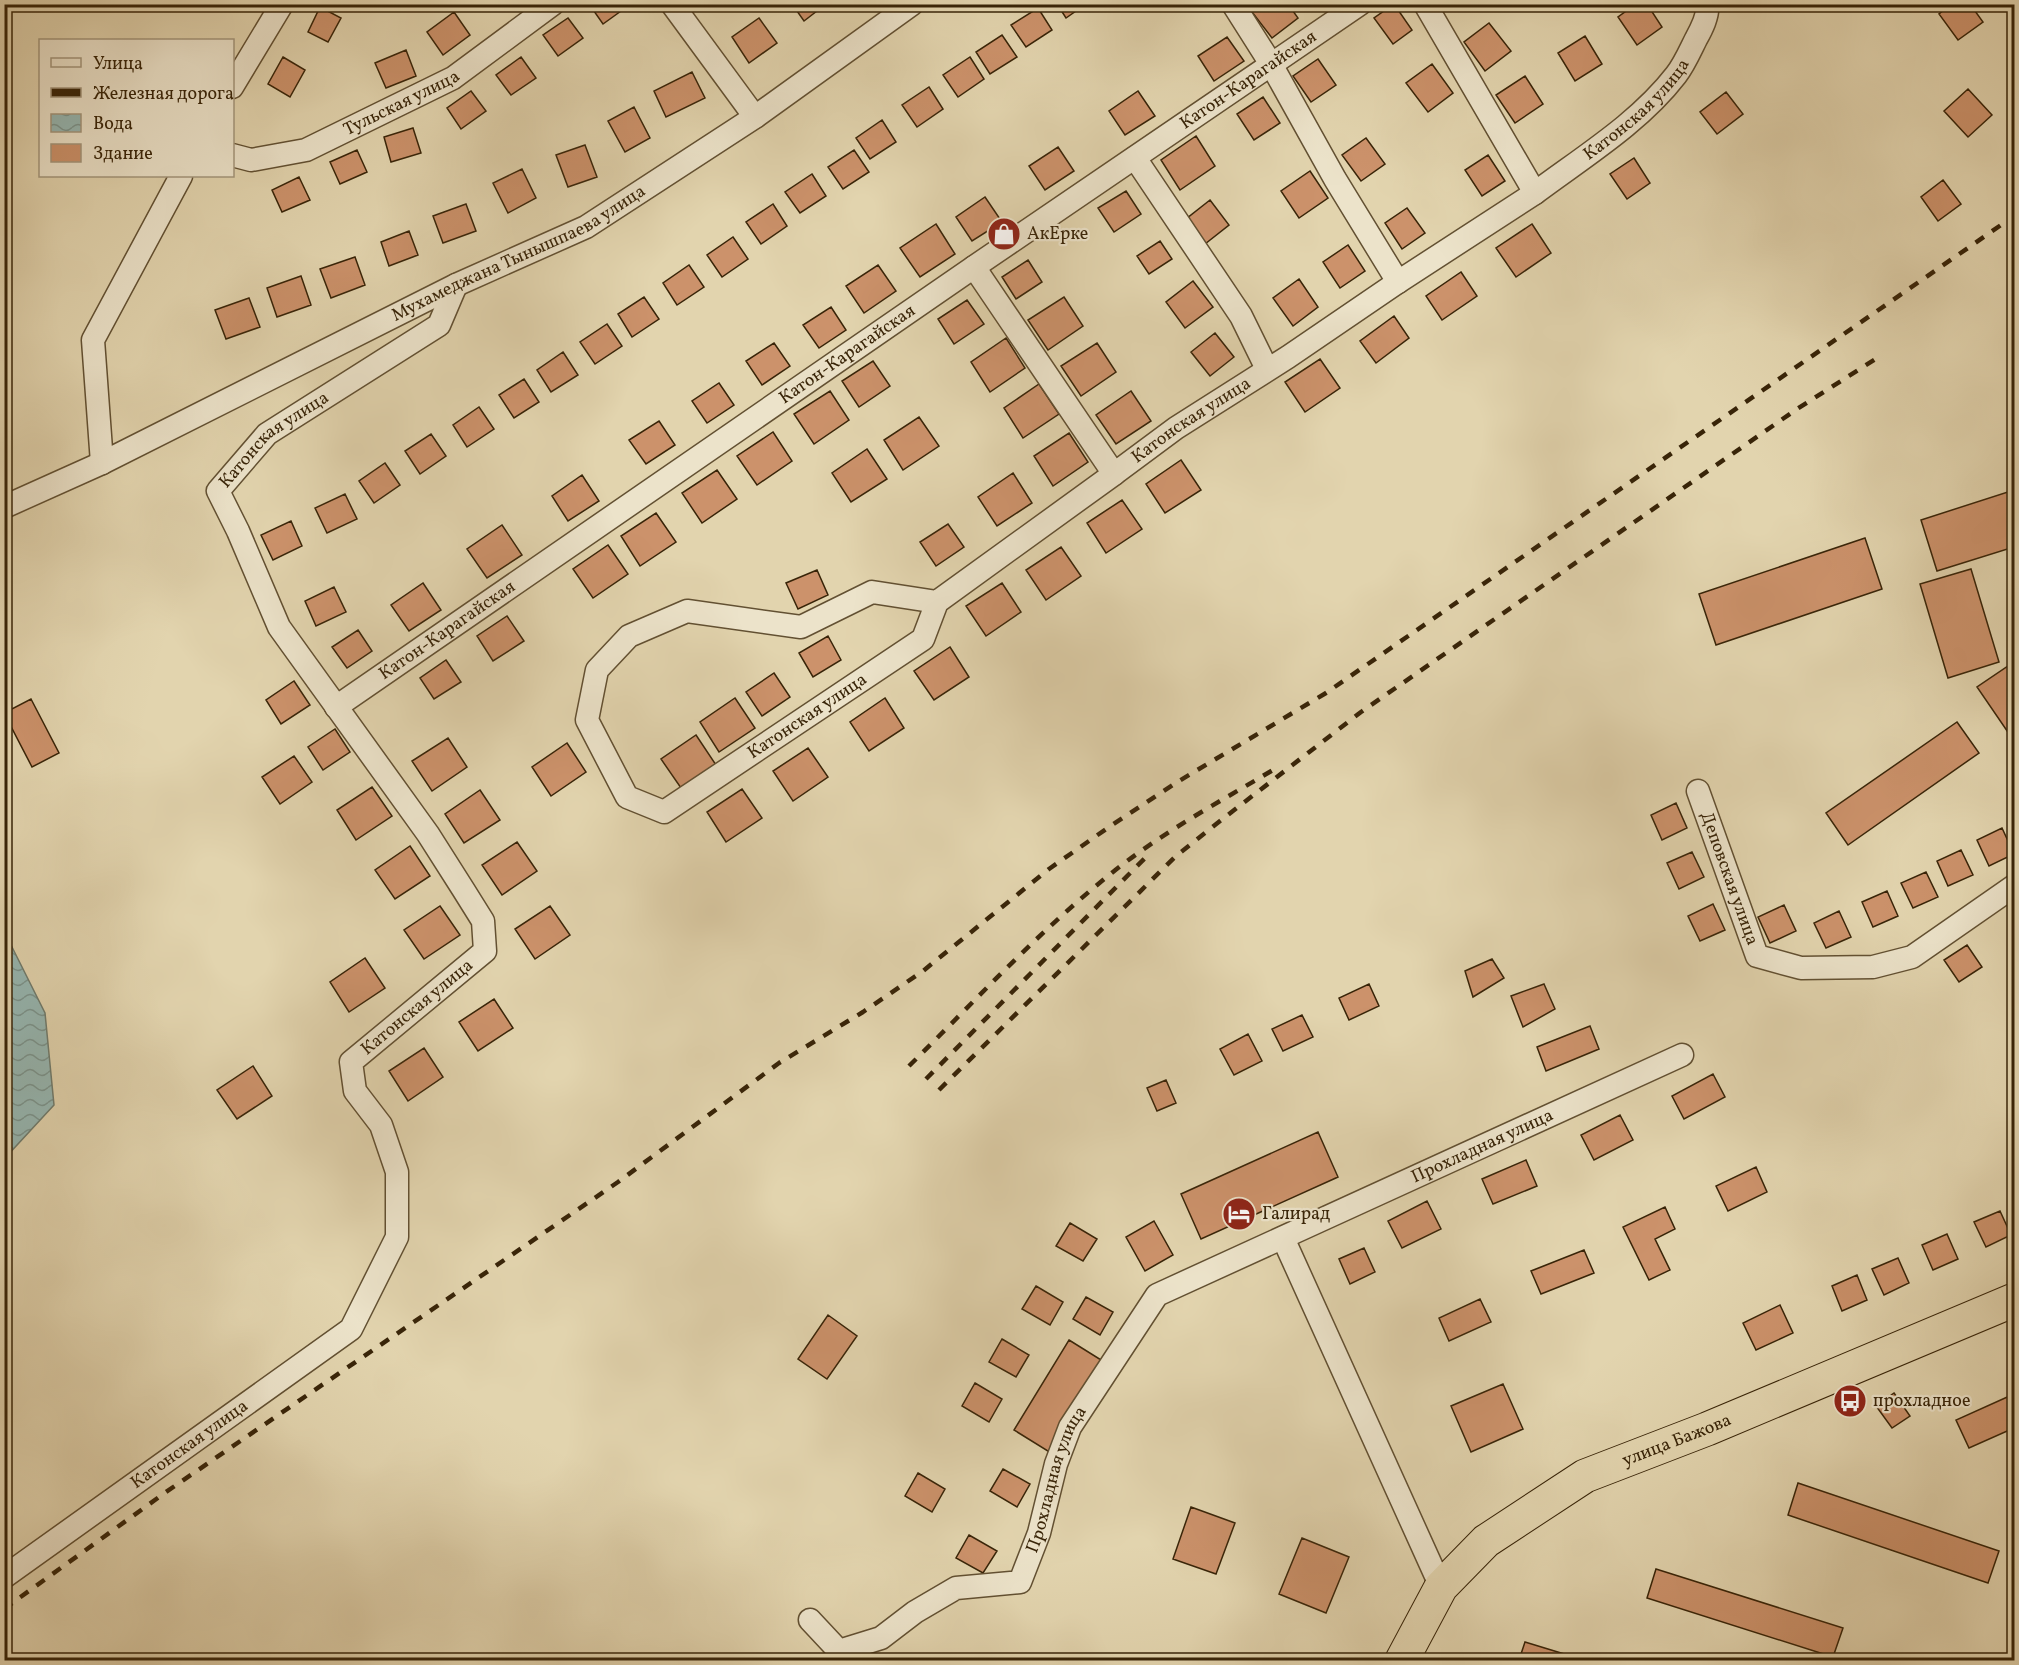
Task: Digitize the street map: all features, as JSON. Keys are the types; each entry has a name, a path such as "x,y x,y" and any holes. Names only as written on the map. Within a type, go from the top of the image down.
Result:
{"highway":[{"name":"улица Бажова","path":"1402,1660 1441,1587 1486,1541 1585,1476 1707,1429 2014,1300"}],"street":[{"path":"234,84 282,4"},
{"name":"Тульская улица","path":"234,156 251,160 306,150 453,78 554,4"},
{"path":"672,4 755,117"},
{"name":"Мухамеджана Тынышпаева улица","path":"4,507 102,463 456,285 586,227 755,117 912,4"},
{"path":"1233,4 1271,64 1335,179 1398,282"},
{"name":"Катон-Карагайская","path":"336,707 1360,4"},
{"path":"1425,4 1535,193"},
{"name":"Катонская улица","path":"937,602 872,592 801,627 687,611 628,636 597,670 587,720 627,797 664,812 923,639 937,602 1176,428 1535,193 1631,120 1677,74 1696,39 1708,9 1707,4"},
{"name":"Катонская улица","path":"1135,158 1241,316 1267,369"},
{"path":"102,463 93,340 180,177"},
{"name":"Катонская улица","path":"974,267 1114,474"},
{"name":"Катонская улица","path":"4,1576 351,1329 397,1238 397,1172 381,1125 355,1091 351,1062 485,951 483,921 428,834 279,627 238,531 218,491 267,434 439,325 456,285"},
{"name":"Деповская улица","path":"1698,791 1757,956 1801,968 1873,967 1912,957 2014,886"},
{"name":"Прохладная улица","path":"810,1620 839,1651 881,1638 915,1612 957,1588 1020,1582 1039,1533 1056,1464 1070,1427 1156,1295 1682,1055"},
{"path":"1283,1238 1441,1587"}],"water":[{"path":"4,931 45,1013 54,1105 5,1158"}],"building":[{"path":"589,4 626,4 628,6 603,24"},
{"path":"792,4 826,4 804,21"},
{"path":"1057,4 1086,4 1066,18"},
{"path":"1262,4 1288,4 1298,18 1272,38 1252,12"},
{"path":"1394,4 1412,30 1393,44 1374,18"},
{"path":"1636,4 1647,4 1662,27 1637,45 1618,17"},
{"path":"1951,4 1970,4 1983,22 1958,40 1939,14"},
{"path":"320,7 341,18 328,42 308,32"},
{"path":"1038,8 1052,30 1026,47 1011,25"},
{"path":"454,12 470,35 443,55 427,32"},
{"path":"568,18 583,38 558,56 543,35"},
{"path":"759,18 777,43 749,63 732,37"},
{"path":"1489,23 1511,51 1485,71 1464,42"},
{"path":"1002,35 1017,57 990,74 976,52"},
{"path":"1585,36 1602,64 1575,81 1558,53"},
{"path":"1227,37 1244,61 1214,81 1198,56"},
{"path":"406,50 416,76 386,88 375,63"},
{"path":"283,57 305,70 290,97 268,84"},
{"path":"521,57 536,78 511,95 496,75"},
{"path":"970,57 984,79 958,97 943,75"},
{"path":"1318,59 1336,85 1311,102 1293,76"},
{"path":"1432,64 1453,93 1428,112 1406,83"},
{"path":"692,72 705,98 666,117 654,91"},
{"path":"1525,76 1543,104 1515,123 1496,95"},
{"path":"929,87 943,109 917,127 902,105"},
{"path":"1968,89 1992,115 1968,137 1944,111"},
{"path":"471,91 486,111 461,129 447,108"},
{"path":"1138,91 1155,116 1125,135 1109,111"},
{"path":"1726,92 1743,114 1717,134 1700,112"},
{"path":"1263,97 1280,123 1254,140 1237,114"},
{"path":"634,107 650,138 625,152 608,121"},
{"path":"882,120 896,142 870,159 856,138"},
{"path":"413,128 421,153 391,162 384,137"},
{"path":"1196,136 1215,166 1180,190 1161,160"},
{"path":"1366,138 1385,164 1361,181 1342,155"},
{"path":"585,145 597,177 568,187 556,155"},
{"path":"1058,147 1074,171 1045,190 1029,166"},
{"path":"357,150 367,172 340,184 330,162"},
{"path":"854,150 869,172 843,189 828,167"},
{"path":"1488,155 1505,181 1482,196 1465,170"},
{"path":"1634,158 1650,183 1627,199 1610,174"},
{"path":"522,169 536,198 508,213 493,183"},
{"path":"1310,171 1328,198 1299,218 1281,191"},
{"path":"812,174 826,196 800,213 785,192"},
{"path":"299,177 310,200 282,212 272,190"},
{"path":"1943,180 1961,204 1938,221 1921,197"},
{"path":"1126,191 1141,214 1114,232 1098,208"},
{"path":"985,197 1002,222 972,241 956,217"},
{"path":"1210,200 1229,225 1205,244 1186,219"},
{"path":"466,204 476,231 443,243 433,216"},
{"path":"773,204 787,226 761,244 746,222"},
{"path":"1407,208 1425,233 1402,249 1385,223"},
{"path":"936,224 955,254 920,277 900,248"},
{"path":"1532,224 1551,253 1516,277 1496,248"},
{"path":"409,231 418,255 389,266 381,242"},
{"path":"733,237 748,259 722,277 707,255"},
{"path":"1160,241 1172,259 1149,274 1137,256"},
{"path":"1348,245 1365,271 1340,288 1323,262"},
{"path":"355,257 365,285 331,298 320,269"},
{"path":"1028,260 1042,282 1016,299 1002,277"},
{"path":"689,265 704,287 677,305 663,283"},
{"path":"878,265 896,291 864,313 846,286"},
{"path":"1461,272 1477,296 1442,320 1426,296"},
{"path":"301,276 311,305 277,317 267,288"},
{"path":"1299,279 1318,307 1293,326 1273,298"},
{"path":"1193,281 1213,307 1185,328 1166,302"},
{"path":"644,297 659,319 632,337 618,314"},
{"path":"1064,297 1083,326 1048,350 1028,320"},
{"path":"249,298 260,327 226,339 215,310"},
{"path":"967,300 984,324 954,344 938,319"},
{"path":"831,307 846,330 819,348 803,325"},
{"path":"1394,316 1409,338 1376,363 1360,341"},
{"path":"607,324 622,346 595,364 580,342"},
{"path":"1215,333 1234,357 1210,376 1191,352"},
{"path":"1006,338 1025,368 990,392 971,362"},
{"path":"774,343 790,366 762,385 746,361"},
{"path":"1097,343 1116,372 1081,396 1061,366"},
{"path":"563,352 578,375 551,392 537,370"},
{"path":"1320,359 1340,388 1305,412 1285,382"},
{"path":"873,361 890,386 859,407 842,381"},
{"path":"524,379 539,402 514,418 499,395"},
{"path":"719,383 734,405 707,423 692,401"},
{"path":"1039,384 1059,414 1023,438 1004,408"},
{"path":"830,391 849,420 814,444 794,414"},
{"path":"1131,391 1151,421 1116,444 1096,415"},
{"path":"479,407 494,429 467,447 453,425"},
{"path":"919,417 939,446 903,470 884,440"},
{"path":"659,421 675,445 646,464 629,440"},
{"path":"773,432 792,461 757,485 737,456"},
{"path":"1069,433 1088,462 1053,486 1034,456"},
{"path":"431,434 446,456 420,474 405,451"},
{"path":"867,449 887,479 851,502 832,473"},
{"path":"1181,460 1201,490 1165,513 1146,484"},
{"path":"385,463 400,485 374,503 359,481"},
{"path":"717,470 737,499 702,523 682,493"},
{"path":"1013,473 1032,503 997,526 978,497"},
{"path":"582,475 599,501 568,521 552,496"},
{"path":"2014,490 2014,547 1937,571 1921,520"},
{"path":"345,494 357,519 327,533 315,508"},
{"path":"1122,500 1142,529 1106,553 1087,523"},
{"path":"656,513 676,542 640,566 621,536"},
{"path":"291,521 302,546 273,560 261,535"},
{"path":"948,524 964,547 936,566 920,542"},
{"path":"502,525 522,555 487,578 467,549"},
{"path":"1865,538 1882,589 1716,645 1699,594"},
{"path":"608,545 628,574 593,598 573,569"},
{"path":"1061,547 1081,576 1046,600 1026,570"},
{"path":"1971,569 1999,662 1948,678 1920,584"},
{"path":"817,570 828,595 798,609 786,583"},
{"path":"423,583 441,610 409,631 391,605"},
{"path":"1002,583 1021,612 986,636 966,606"},
{"path":"334,587 346,612 316,626 305,601"},
{"path":"507,616 524,641 493,661 477,636"},
{"path":"358,630 372,651 347,668 332,647"},
{"path":"828,636 841,660 813,677 799,653"},
{"path":"950,647 969,677 934,700 914,671"},
{"path":"446,660 461,682 434,699 420,678"},
{"path":"2014,662 2014,741 1977,687"},
{"path":"774,673 790,697 762,716 746,692"},
{"path":"294,681 310,705 281,724 266,700"},
{"path":"735,698 755,728 719,752 700,722"},
{"path":"885,698 904,728 869,751 850,722"},
{"path":"31,699 59,753 32,767 4,713"},
{"path":"1957,722 1979,753 1848,845 1826,813"},
{"path":"335,729 350,752 323,770 308,747"},
{"path":"696,735 716,765 681,788 661,759"},
{"path":"448,738 467,767 432,791 412,761"},
{"path":"567,743 586,772 551,796 532,767"},
{"path":"808,748 828,777 793,801 773,771"},
{"path":"294,756 312,782 280,804 262,777"},
{"path":"372,787 392,816 356,840 337,810"},
{"path":"742,789 762,818 726,842 707,812"},
{"path":"480,790 500,820 464,843 445,814"},
{"path":"1676,803 1687,828 1662,840 1651,815"},
{"path":"2002,828 2014,854 1989,866 1977,840"},
{"path":"517,842 537,871 502,895 482,865"},
{"path":"410,846 430,876 395,899 375,870"},
{"path":"1961,850 1973,875 1948,886 1937,861"},
{"path":"1692,852 1704,877 1679,889 1667,863"},
{"path":"1926,872 1938,897 1913,908 1901,883"},
{"path":"1887,891 1898,916 1873,927 1862,902"},
{"path":"1713,904 1725,930 1700,941 1688,916"},
{"path":"1784,905 1796,931 1770,943 1758,917"},
{"path":"440,906 460,935 424,959 404,930"},
{"path":"550,906 570,935 535,959 515,929"},
{"path":"1839,911 1851,937 1826,948 1814,923"},
{"path":"1967,945 1982,967 1959,982 1944,960"},
{"path":"365,958 385,988 349,1012 330,982"},
{"path":"1492,959 1504,978 1473,997 1465,971"},
{"path":"1369,984 1379,1006 1349,1020 1339,998"},
{"path":"1544,984 1555,1009 1523,1027 1511,996"},
{"path":"494,999 513,1028 478,1051 459,1022"},
{"path":"1302,1015 1313,1037 1283,1051 1272,1029"},
{"path":"1590,1026 1599,1049 1546,1071 1537,1047"},
{"path":"1248,1034 1262,1061 1234,1075 1220,1049"},
{"path":"424,1048 443,1077 408,1101 389,1071"},
{"path":"253,1066 272,1096 237,1119 217,1090"},
{"path":"1713,1074 1725,1097 1684,1119 1672,1096"},
{"path":"1166,1080 1176,1103 1157,1111 1147,1088"},
{"path":"1620,1115 1633,1140 1594,1160 1581,1135"},
{"path":"1318,1132 1338,1177 1201,1239 1181,1194"},
{"path":"1526,1160 1537,1186 1493,1204 1482,1179"},
{"path":"1756,1167 1767,1192 1728,1211 1716,1186"},
{"path":"1427,1201 1441,1229 1402,1248 1388,1221"},
{"path":"1665,1207 1675,1229 1655,1239 1670,1270 1649,1280 1623,1227"},
{"path":"2000,1211 2011,1235 1986,1247 1974,1222"},
{"path":"1154,1221 1173,1255 1145,1271 1126,1237"},
{"path":"1070,1223 1097,1239 1083,1261 1056,1246"},
{"path":"1947,1234 1958,1259 1933,1270 1922,1245"},
{"path":"1364,1248 1375,1272 1350,1284 1339,1259"},
{"path":"1584,1250 1594,1273 1541,1294 1531,1271"},
{"path":"1898,1258 1909,1283 1884,1295 1872,1269"},
{"path":"1857,1275 1867,1300 1842,1311 1832,1286"},
{"path":"1036,1286 1063,1302 1050,1325 1022,1309"},
{"path":"1086,1297 1113,1312 1100,1335 1073,1319"},
{"path":"1480,1299 1491,1322 1449,1341 1439,1318"},
{"path":"1780,1305 1793,1333 1756,1350 1743,1323"},
{"path":"828,1315 857,1336 827,1379 798,1359"},
{"path":"1002,1339 1029,1355 1016,1377 989,1362"},
{"path":"1069,1340 1106,1363 1051,1453 1014,1430"},
{"path":"975,1383 1002,1399 989,1422 962,1406"},
{"path":"1503,1384 1523,1429 1471,1452 1451,1406"},
{"path":"1894,1393 1910,1416 1892,1428 1876,1406"},
{"path":"2014,1394 2014,1428 1969,1448 1956,1420"},
{"path":"1003,1469 1030,1484 1017,1507 990,1491"},
{"path":"918,1473 945,1489 932,1512 905,1496"},
{"path":"1798,1483 1999,1551 1988,1583 1788,1515"},
{"path":"1191,1507 1235,1523 1216,1574 1173,1559"},
{"path":"969,1535 997,1551 983,1573 956,1558"},
{"path":"1302,1538 1349,1557 1326,1613 1279,1594"},
{"path":"1656,1569 1843,1628 1833,1657 1647,1598"},
{"path":"1525,1642 1584,1660 1519,1660"}],"railway":[{"path":"4,1609 166,1492 618,1182 779,1063 863,1012 923,971 1049,869 1109,827 1179,781 1326,693 2014,216"},
{"path":"939,1090 1176,856 1220,821 1361,712 1797,409 1877,358"},
{"path":"909,1066 1034,941 1113,872 1173,829 1278,767"},
{"path":"926,1079 1150,853"}],"place":[{"name":"АкЕрке","path":"1004,234"},
{"name":"Галирад","path":"1239,1214"},
{"name":"прохладное","path":"1850,1401"}]}
